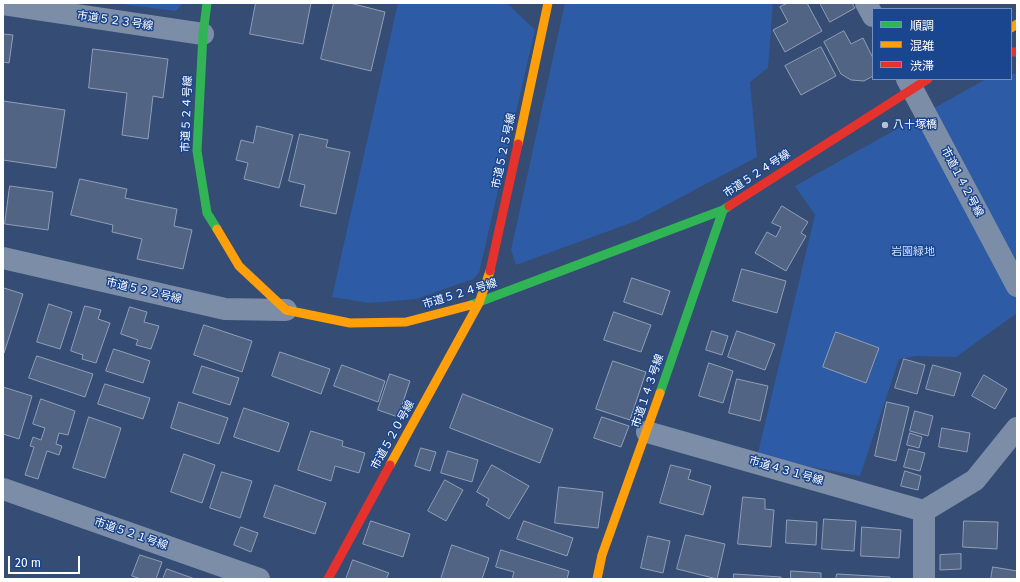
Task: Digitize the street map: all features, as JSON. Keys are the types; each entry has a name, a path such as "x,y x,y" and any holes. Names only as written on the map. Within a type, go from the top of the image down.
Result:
{"street":[{"name":"市道５２４号線","path":"207,3 203,34 197,151 207,213 239,266 286,310 350,323 406,322 479,303 723,210 915,82"},
{"path":"866,3 872,14"},
{"name":"市道５２３号線","path":"3,4 203,34"},
{"name":"市道５２５号線","path":"479,303 492,267 543,4"},
{"name":"市道１４２号線","path":"915,82 1017,286"},
{"name":"市道１４３号線","path":"601,578 602,555 647,432 723,210"},
{"name":"市道５２２号線","path":"3,258 224,309 286,310"},
{"name":"市道５２０号線","path":"328,579 479,303"},
{"path":"924,579 924,511 975,480 1017,428"},
{"name":"市道４３１号線","path":"647,432 924,511"},
{"name":"市道５２１号線","path":"3,489 259,579"}],"green space":[{"path":"113,3 183,3 176,11"},
{"path":"398,3 502,3 509,5 535,30 479,273 473,279 416,299 369,303 332,297"},
{"path":"565,3 773,3 768,68 750,82 757,157 636,221 516,265 511,250"},
{"name":"岩園緑地","path":"1012,74 1017,74 1017,313 956,357 916,356 899,359 860,476 757,457 815,215 795,186 984,80 1012,80"}],"building":[{"path":"256,3 311,3 303,44 250,34"},
{"path":"334,3 350,3 385,12 371,71 321,59"},
{"path":"788,3 807,3 822,31 785,52 773,30 788,22 780,7"},
{"path":"820,3 852,3 855,8 830,22"},
{"path":"844,31 851,44 863,38 872,56 872,77 864,81 851,80 841,74 824,42"},
{"path":"3,34 13,35 9,63 3,62"},
{"path":"821,47 836,76 801,95 785,66"},
{"path":"93,49 168,59 163,98 153,96 148,139 122,135 127,93 89,88"},
{"path":"3,101 65,110 56,168 3,160"},
{"path":"257,126 293,135 279,188 244,179 248,163 236,160 241,140 253,143"},
{"path":"300,134 328,140 326,147 350,152 336,214 300,206 305,185 289,181"},
{"path":"80,179 127,189 125,198 177,209 174,226 192,230 183,269 137,259 142,239 112,232 113,225 71,215"},
{"path":"10,186 53,192 48,230 5,224"},
{"path":"782,206 808,222 801,233 806,236 786,271 755,253 767,232 776,237 781,227 772,223"},
{"path":"742,269 786,281 777,313 733,301"},
{"path":"632,278 670,291 662,315 624,302"},
{"path":"4,288 23,294 4,353 3,292"},
{"path":"49,304 72,312 60,349 37,342"},
{"path":"85,306 101,310 98,319 110,323 96,363 82,359 83,355 71,351"},
{"path":"130,307 147,312 144,322 159,326 151,349 136,345 138,340 121,334"},
{"path":"614,312 651,325 641,352 604,340"},
{"path":"204,325 252,341 242,372 194,355"},
{"path":"712,331 728,336 722,355 706,350"},
{"path":"737,331 775,344 765,370 728,357"},
{"path":"836,332 879,348 866,383 823,367"},
{"path":"114,349 150,361 143,383 106,371"},
{"path":"280,352 330,369 321,394 272,376"},
{"path":"37,356 93,374 85,397 29,378"},
{"path":"904,359 925,365 917,394 895,388"},
{"path":"613,361 646,372 630,420 596,409"},
{"path":"709,363 733,371 723,403 699,396"},
{"path":"342,365 385,381 378,402 334,386"},
{"path":"933,365 961,373 954,396 926,389"},
{"path":"202,366 239,378 230,405 193,393"},
{"path":"390,374 410,381 398,417 378,410"},
{"path":"984,375 1007,389 995,409 972,396"},
{"path":"737,379 768,386 760,421 729,413"},
{"path":"105,384 150,398 143,419 98,404"},
{"path":"3,387 32,396 19,439 3,434"},
{"path":"463,394 553,429 540,463 450,428"},
{"path":"41,399 75,411 68,435 59,433 56,444 62,446 59,455 47,451 38,479 25,475 34,447 30,446 33,437 41,440 45,428 33,424"},
{"path":"179,402 228,418 219,444 171,428"},
{"path":"887,402 909,407 896,461 875,456"},
{"path":"244,408 289,423 279,452 234,437"},
{"path":"915,411 933,416 928,436 910,431"},
{"path":"89,417 121,428 105,478 73,468"},
{"path":"602,417 629,426 621,447 594,438"},
{"path":"942,428 970,433 967,452 939,447"},
{"path":"311,431 343,441 342,446 365,453 359,473 335,466 331,481 298,470"},
{"path":"910,433 922,437 919,448 907,445"},
{"path":"421,448 436,452 430,471 415,466"},
{"path":"909,449 925,453 920,471 904,467"},
{"path":"448,451 478,460 472,482 441,473"},
{"path":"184,454 215,465 202,503 171,492"},
{"path":"492,465 529,486 509,519 486,505 489,499 477,492"},
{"path":"671,465 691,470 688,479 711,486 703,515 660,503"},
{"path":"905,471 921,476 918,490 901,486"},
{"path":"222,472 252,481 240,518 210,508"},
{"path":"445,480 463,490 446,521 428,511"},
{"path":"275,485 326,503 315,534 264,517"},
{"path":"559,487 603,492 598,528 555,523"},
{"path":"743,497 765,499 765,509 774,510 771,547 738,544"},
{"path":"824,519 856,521 854,551 822,549"},
{"path":"787,520 817,522 816,545 786,543"},
{"path":"371,521 410,534 403,557 363,544"},
{"path":"524,521 573,538 567,556 517,539"},
{"path":"964,521 998,522 997,549 963,547"},
{"path":"241,527 258,533 251,552 234,545"},
{"path":"862,527 901,530 899,558 861,556"},
{"path":"686,535 725,544 717,579 677,569"},
{"path":"648,536 670,541 663,573 641,568"},
{"path":"452,545 489,558 482,579 441,579"},
{"path":"501,550 569,571 567,579 512,579 514,572 496,567"},
{"path":"961,554 961,569 940,570 940,555"},
{"path":"140,555 162,562 156,579 141,579 132,576"},
{"path":"353,560 389,573 386,579 346,579"},
{"path":"993,567 1017,571 1017,579 991,579"},
{"path":"167,569 195,579 163,579"},
{"path":"791,571 821,573 821,579 791,579"},
{"path":"734,574 781,577 781,579 734,579"},
{"path":"837,574 890,577 890,579 836,579"}],"traffic: fast":[{"path":"207,3 203,34 197,151 207,213 217,229"},
{"path":"471,305 723,210 729,206"},
{"path":"660,393 723,210"}],"traffic: slow":[{"path":"518,144 548,3"},
{"path":"1012,27 1017,24"},
{"path":"217,229 239,266 286,310 350,323 406,322 471,305"},
{"path":"390,465 479,303 490,271"},
{"path":"597,579 602,555 660,393"}],"traffic: jam":[{"path":"1012,52 1017,52"},
{"path":"729,206 926,80"},
{"path":"490,271 518,144"},
{"path":"328,579 390,465"}],"place":[{"name":"八十塚橋","path":"885,125"}]}
